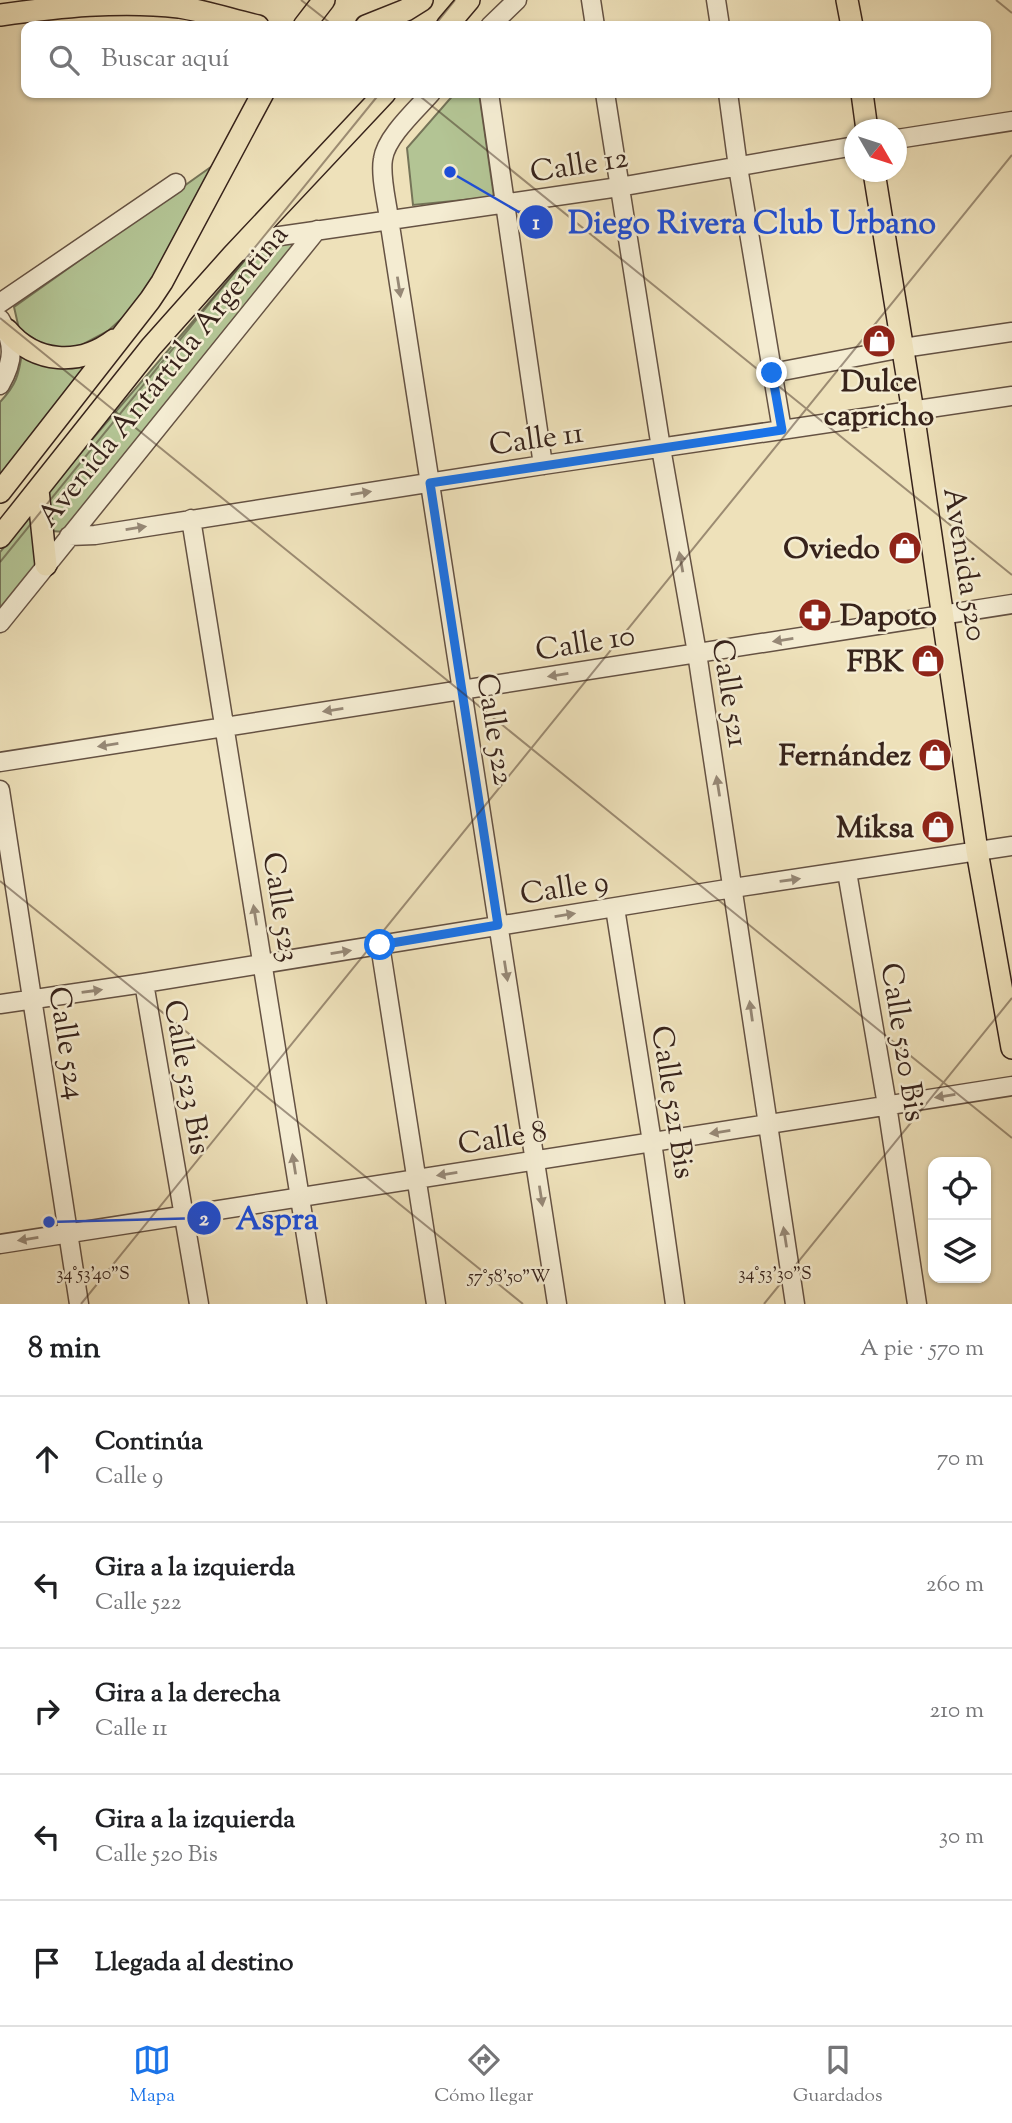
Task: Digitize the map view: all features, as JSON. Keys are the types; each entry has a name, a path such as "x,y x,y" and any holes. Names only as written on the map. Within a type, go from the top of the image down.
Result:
{"main road":[{"path":"308,21 324,0"},
{"path":"378,21 422,0"},
{"path":"451,21 469,0"},
{"path":"848,0 851,21"},
{"path":"0,15 73,5 130,4 180,7 237,21"},
{"name":"Avenida Antártida Argentina","path":"0,492 137,320 162,282 260,98"},
{"name":"Avenida Antártida Argentina","path":"0,537 151,346 381,98"},
{"path":"863,98 866,119"},
{"name":"Avenida 520","path":"876,182 913,412 977,851 1012,1048"},
{"path":"4,324 25,347 51,358 64,359 82,357 102,349 137,320"},
{"path":"38,490 46,565"}],"street":[{"path":"494,21 517,0"},
{"path":"590,0 593,21"},
{"path":"716,0 719,21"},
{"name":"Calle 522","path":"427,98 393,137 384,150 382,162 557,1304"},
{"path":"490,98 543,465"},
{"name":"Calle 521","path":"606,98 661,448 697,653 795,1304"},
{"path":"729,98 782,430"},
{"path":"907,137 1012,121"},
{"name":"Calle 12","path":"232,256 261,240 317,230 619,187 844,147"},
{"path":"0,303 176,183"},
{"name":"Avenida Antártida Argentina","path":"0,622 317,230"},
{"path":"0,385 9,370 12,350 4,324"},
{"path":"772,373 903,348 1012,332"},
{"name":"Calle 11","path":"69,536 95,535 1012,396"},
{"name":"Calle 523","path":"191,519 317,1304"},
{"name":"Calle 10","path":"0,762 1012,604"},
{"name":"Calle 524","path":"0,790 79,1304"},
{"name":"Calle 9","path":"0,1004 1012,846"},
{"name":"Calle 520 Bis","path":"847,872 887,1105 917,1304"},
{"name":"Calle 521 Bis","path":"615,908 675,1304"},
{"path":"380,945 436,1304"},
{"name":"Calle 523 Bis","path":"144,983 199,1304"},
{"name":"Calle 8","path":"0,1244 1012,1086"}],"green space":[{"path":"451,98 480,98 494,197 413,205 407,148"},
{"path":"215,164 150,287 130,311 108,331 76,348 47,347 19,329 14,307"},
{"path":"317,230 66,532 51,531 49,490 251,253"},
{"path":"22,352 101,356 0,480 0,402 16,379"},
{"path":"33,512 38,567 0,613 0,552"}],"place":[{"name":"Diego Rivera Club Urbano","path":"450,172"},
{"name":"Dulce capricho","path":"879,341"},
{"name":"Oviedo","path":"905,548"},
{"name":"Dapoto","path":"815,615"},
{"name":"FBK","path":"928,661"},
{"name":"Fernández","path":"935,755"},
{"name":"Miksa","path":"938,827"},
{"name":"Aspra","path":"49,1222"}],"route":[{"path":"380,945 498,925 430,483 782,430 772,373"}]}
